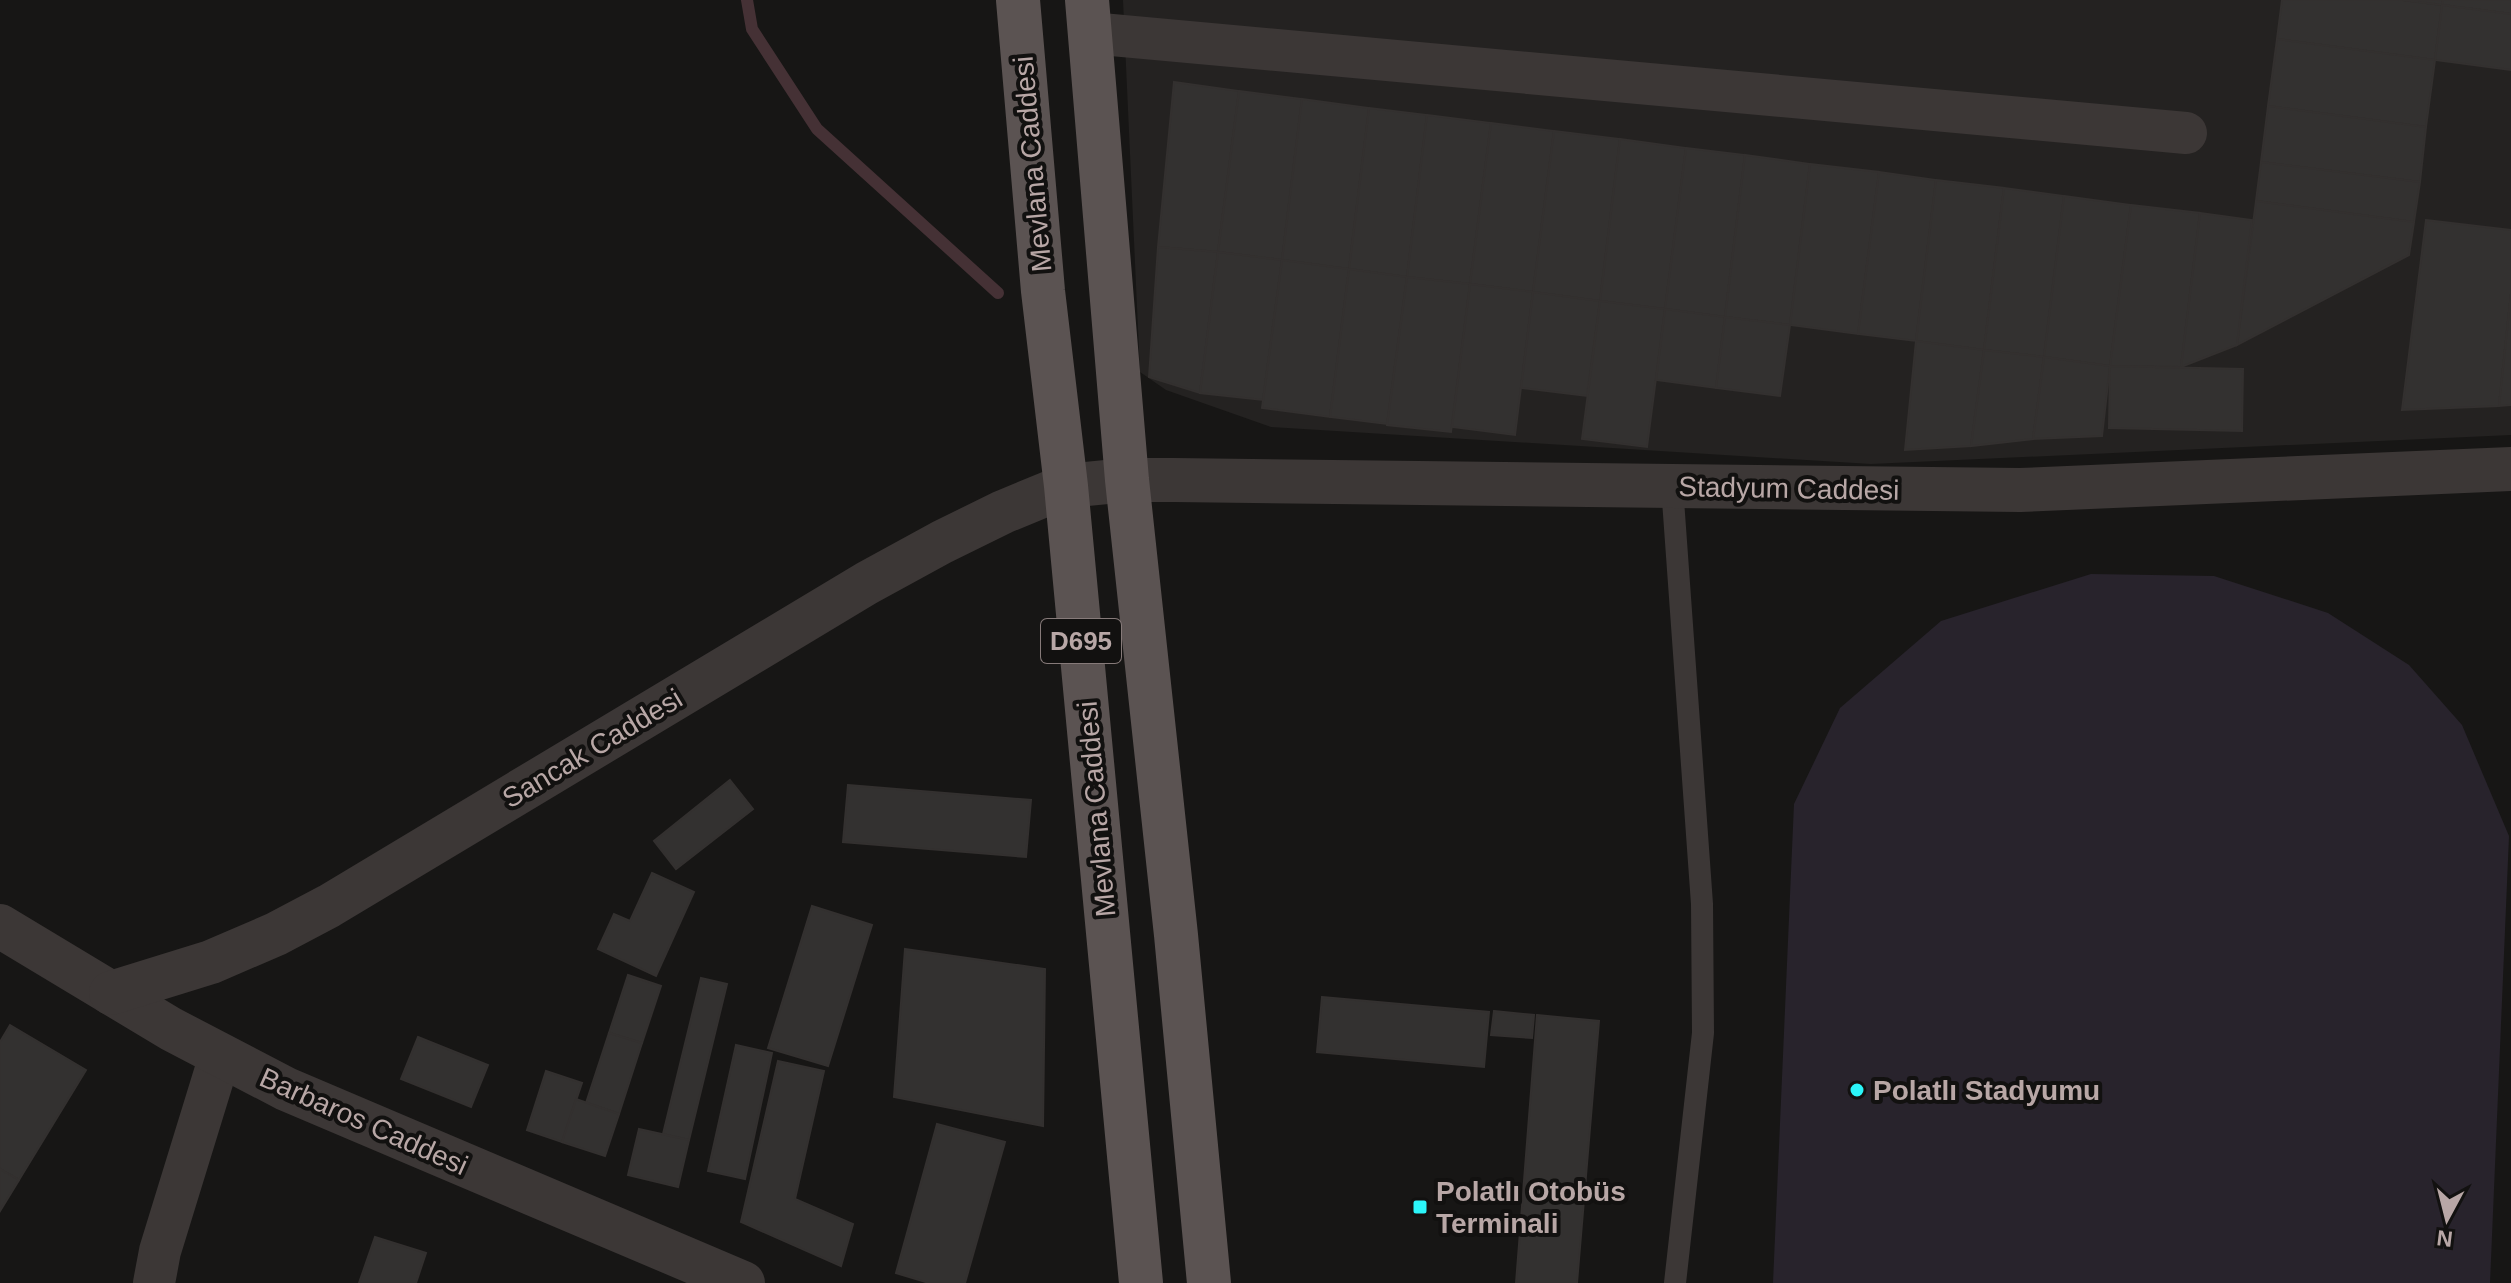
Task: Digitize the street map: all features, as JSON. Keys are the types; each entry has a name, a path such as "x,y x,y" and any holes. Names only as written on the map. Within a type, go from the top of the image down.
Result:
{"main road":[{"name":"Mevlana Caddesi","path":"1018,0 1043,291 1066,486 1141,1283"},
{"name":"D695","path":"1088,16 1127,480 1176,935 1209,1283"}],"street":[{"path":"1088,16 2186,133"},
{"name":"Stadyum Caddesi","path":"1066,486 1127,480 2020,490 2511,469"},
{"name":"Sancak Caddesi","path":"111,993 211,962 276,934 329,906 867,583 1003,512 1066,486"},
{"name":"Barbaros Caddesi","path":"0,926 220,1056 300,1095 743,1283"},
{"path":"154,1283 160,1251 220,1056"}],"lane":[{"path":"1672,486 1702,904 1703,1019 1675,1283"}],"shaded area":[{"path":"1123,0 2511,0 2511,435 1871,464 1271,427 1166,390 1140,372"},
{"name":"Polatlı Stadyumu","path":"2091,574 2214,576 2328,613 2409,665 2462,725 2509,836 2490,1283 1773,1283 1794,804 1840,708 1941,621"}],"building":[{"path":"2282,0 2403,0 2442,5 2435,60 2277,39"},
{"path":"2403,0 2443,0 2442,5"},
{"path":"2443,0 2511,0 2511,14 2442,5"},
{"path":"2442,5 2511,14 2511,70 2435,60"},
{"path":"2277,39 2435,60 2426,127 2268,106"},
{"path":"1174,82 1239,91 1218,252 1158,247"},
{"path":"1239,91 1302,99 1282,260 1218,252"},
{"path":"1302,99 1369,108 1349,269 1282,260"},
{"path":"2268,106 2426,127 2420,182 2261,162"},
{"path":"1369,108 1427,115 1407,277 1349,269"},
{"path":"1427,115 1491,123 1470,284 1407,277"},
{"path":"1491,123 1554,131 1533,292 1470,284"},
{"path":"1554,131 1620,139 1600,301 1533,292"},
{"path":"1620,139 1686,148 1665,309 1600,301"},
{"path":"1686,148 1745,155 1725,317 1665,309"},
{"path":"1745,155 1810,164 1790,325 1725,317"},
{"path":"2261,162 2420,182 2414,222 2256,201"},
{"path":"1810,164 1879,172 1858,334 1790,325"},
{"path":"1879,172 1936,180 1916,341 1858,334"},
{"path":"1936,180 2004,188 1984,350 1916,341"},
{"path":"2004,188 2064,196 2044,357 1984,350"},
{"path":"2064,196 2131,205 2110,366 2044,357"},
{"path":"2256,201 2414,222 2409,255 2237,345"},
{"path":"2131,205 2200,213 2181,367 2110,366"},
{"path":"2200,213 2252,220 2237,345 2181,367"},
{"path":"2426,220 2511,230 2511,293 2499,406 2402,410"},
{"path":"1158,247 1218,252 1200,393 1149,377"},
{"path":"1218,252 1282,260 1263,400 1200,393"},
{"path":"1282,260 1349,269 1330,417 1262,408"},
{"path":"1349,269 1407,277 1387,424 1330,417"},
{"path":"1407,277 1470,284 1451,432 1387,425"},
{"path":"1470,284 1533,292 1515,435 1452,427"},
{"path":"1533,292 1600,301 1587,396 1521,388"},
{"path":"2511,293 2511,405 2499,406"},
{"path":"1600,301 1665,309 1647,447 1582,439"},
{"path":"1665,309 1725,317 1716,388 1656,380"},
{"path":"1725,317 1790,325 1780,396 1716,388"},
{"path":"1916,341 1984,350 1971,446 1905,450"},
{"path":"1984,350 2044,357 2033,439 1971,446"},
{"path":"2044,357 2110,366 2102,436 2033,439"},
{"path":"2110,366 2243,369 2242,431 2109,428"},
{"path":"730,780 753,809 676,869 654,841"},
{"path":"848,785 1031,800 1026,857 843,842"},
{"path":"652,873 694,892 656,976 598,949 614,914 630,921"},
{"path":"812,906 872,925 828,1066 768,1048"},
{"path":"905,949 1045,969 1043,1126 894,1097"},
{"path":"628,975 661,986 642,1043 609,1033"},
{"path":"701,978 727,984 689,1140 663,1134"},
{"path":"1322,997 1489,1012 1484,1067 1317,1052"},
{"path":"1494,1011 1534,1015 1532,1038 1491,1035"},
{"path":"1537,1015 1599,1021 1577,1283 1516,1283"},
{"path":"10,1025 86,1070 19,1180 0,1169 0,1042"},
{"path":"609,1033 642,1043 619,1114 586,1103"},
{"path":"418,1037 488,1065 471,1107 401,1079"},
{"path":"736,1045 772,1053 745,1179 708,1171"},
{"path":"778,1061 824,1071 795,1199 853,1224 841,1266 741,1222"},
{"path":"546,1071 582,1083 562,1142 527,1130"},
{"path":"576,1099 619,1114 605,1156 562,1142"},
{"path":"937,1124 1005,1142 965,1283 929,1283 896,1273"},
{"path":"639,1129 689,1140 678,1187 628,1175"},
{"path":"0,1169 19,1180 0,1211"},
{"path":"375,1237 426,1253 416,1283 359,1283"}],"waterway":[{"path":"747,0 752,29 817,129 998,293"}],"place":[{"name":"Polatlı Stadyumu","path":"1857,1090"},
{"name":"Polatlı Otobüs Terminali","path":"1420,1207"}]}
